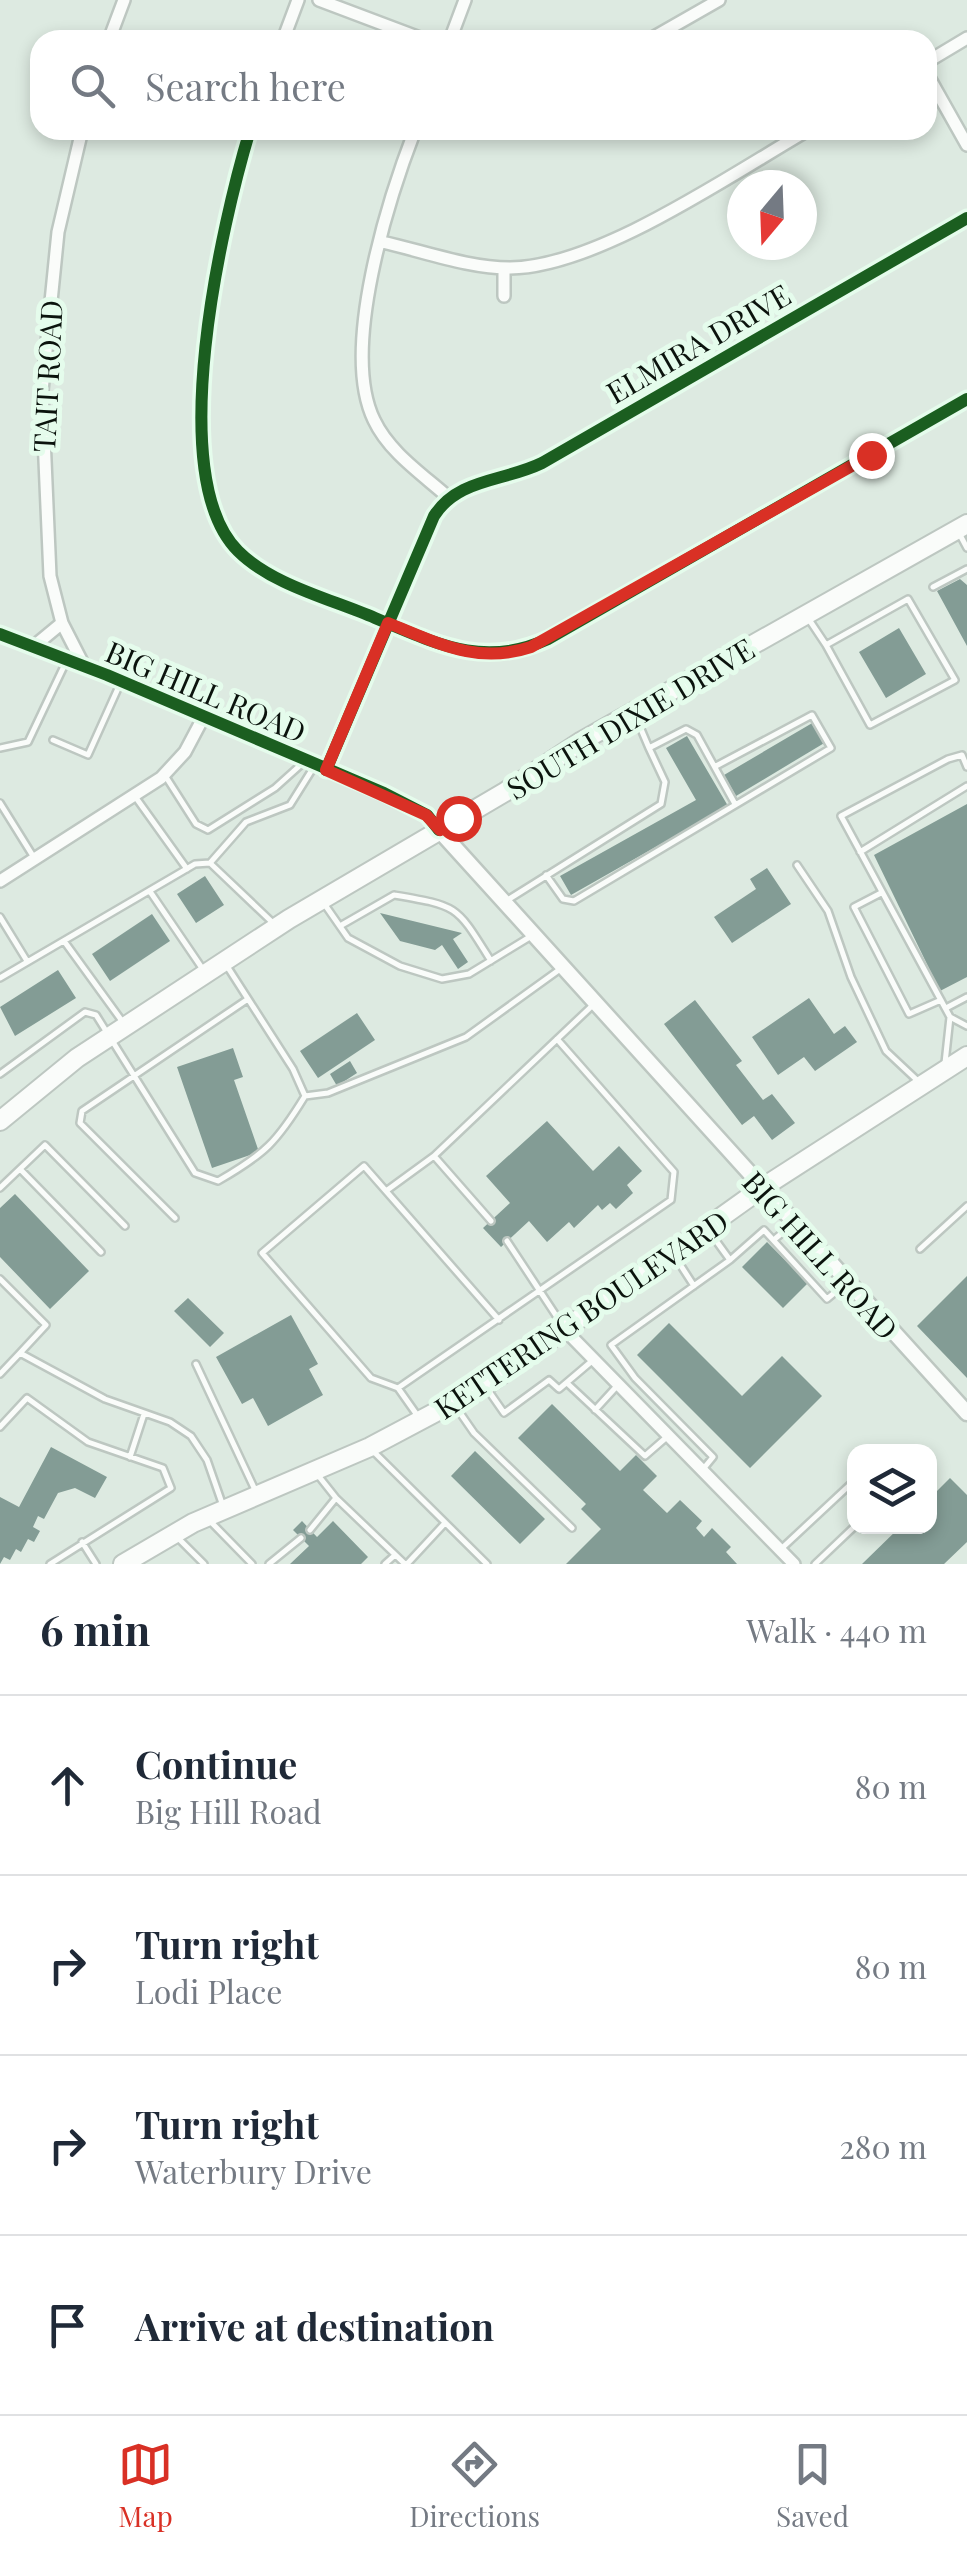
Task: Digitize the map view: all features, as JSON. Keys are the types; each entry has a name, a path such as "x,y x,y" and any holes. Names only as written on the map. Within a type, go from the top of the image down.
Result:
{"main road":[{"name":"SOUTH DIXIE DRIVE","path":"0,1121 77,1058 223,960 634,712 962,527"},
{"name":"KETTERING BOULEVARD","path":"123,1564 224,1508 370,1447 485,1386 762,1188 967,1056"}],"street":[{"path":"113,30 124,0"},
{"path":"287,30 298,0"},
{"path":"319,0 398,30"},
{"path":"454,30 465,0"},
{"path":"667,30 719,0"},
{"path":"937,56 967,38"},
{"path":"937,92 967,145"},
{"name":"TAIT ROAD","path":"80,140 58,232 42,391 50,576 62,623 84,666"},
{"path":"247,140 222,237 206,348 204,438 209,501 224,536 250,561 388,623 470,654 492,656 531,647 967,399"},
{"path":"316,765 388,623 434,516 448,497 394,449 367,405 362,374 364,338 382,242 412,140"},
{"path":"382,242 504,268 536,266 594,250 790,140"},
{"name":"ELMIRA DRIVE","path":"448,497 469,485 504,479 542,462 967,218"},
{"path":"504,268 504,296"},
{"path":"33,647 62,623"},
{"name":"BIG HILL ROAD","path":"0,634 121,681 426,815 967,1413"},
{"path":"0,881 164,774 185,752 203,718"},
{"path":"566,1330 793,1564"}],"lane":[{"path":"962,527 967,548"},
{"path":"933,587 967,569"},
{"path":"807,616 870,725 955,680 908,599 826,645"},
{"path":"0,748 28,742 67,660"},
{"path":"53,740 88,756 121,681"},
{"path":"504,903 661,804 664,782 634,712"},
{"path":"546,875 563,900 574,901 831,748 812,715 716,766"},
{"path":"649,748 686,729 697,735 735,804"},
{"path":"944,1070 950,1016 844,824 844,814 948,759 962,755 967,768"},
{"path":"164,774 196,824 208,830 316,765"},
{"path":"0,978 187,870 210,863 246,822 290,805 316,765"},
{"path":"860,852 967,786"},
{"path":"134,795 187,870"},
{"path":"0,803 35,859"},
{"path":"210,863 276,928"},
{"path":"798,864 828,911 851,977 886,1050 921,1084"},
{"path":"151,893 206,973"},
{"path":"881,893 854,906 909,1014 941,1000"},
{"path":"340,926 394,895 452,906 491,961"},
{"path":"322,900 348,938 400,966 442,979 469,974 536,934"},
{"path":"0,917 27,962"},
{"path":"64,941 119,1032 134,1074 195,1173 218,1181 254,1160 280,1138 305,1096"},
{"path":"223,960 305,1096"},
{"path":"305,1096 328,1093 394,1062 466,1037 565,966"},
{"path":"946,1008 967,997"},
{"path":"174,1218 80,1123 82,1111 248,999"},
{"path":"386,1191 434,1156 597,1001"},
{"path":"0,1074 86,1012 96,1014 119,1032"},
{"path":"950,1016 967,1026"},
{"path":"398,1388 672,1200 674,1172 557,1039"},
{"path":"0,1188 45,1146 124,1226"},
{"path":"434,1156 491,1221"},
{"path":"422,1422 398,1388 371,1378 262,1254 364,1166 499,1320"},
{"path":"20,1169 101,1252"},
{"path":"920,1250 967,1206"},
{"path":"776,1238 796,1221"},
{"path":"707,1229 730,1260"},
{"path":"702,1471 713,1457 610,1345 730,1260 764,1230 776,1238 828,1299 847,1282"},
{"path":"508,1241 566,1330"},
{"path":"674,1253 694,1286"},
{"path":"0,1279 46,1325 0,1374"},
{"path":"20,1353 104,1399 170,1422 191,1436 207,1460 224,1508"},
{"path":"604,1370 619,1356"},
{"path":"485,1386 504,1413 549,1380 559,1389 594,1360"},
{"path":"196,1364 257,1495"},
{"path":"566,1383 644,1456 668,1436"},
{"path":"595,1410 618,1384"},
{"path":"0,1426 27,1398 88,1442 163,1468 172,1488 50,1564"},
{"path":"646,1414 659,1402"},
{"path":"454,1404 474,1433 572,1528"},
{"path":"130,1457 144,1414"},
{"path":"370,1447 487,1564"},
{"path":"314,1471 336,1498 406,1564 445,1523"},
{"path":"780,1550 847,1488"},
{"path":"310,1530 336,1498"},
{"path":"206,1517 252,1564"},
{"path":"174,1534 199,1562"},
{"path":"815,1564 847,1534"},
{"path":"269,1564 301,1538"},
{"path":"82,1542 96,1564"},
{"path":"385,1564 395,1555"}],"building":[{"path":"960,579 967,585 967,646 937,591"},
{"path":"899,628 926,674 886,698 859,652"},
{"path":"814,722 826,742 736,796 724,775"},
{"path":"687,736 728,806 571,895 560,876 696,800 666,748"},
{"path":"967,804 967,977 940,991 874,855"},
{"path":"767,868 791,904 732,943 714,917 756,889 750,879"},
{"path":"205,876 224,905 196,923 177,894"},
{"path":"380,913 462,933 453,939 468,962 458,969 442,945 435,950 400,941"},
{"path":"152,914 170,941 110,981 92,954"},
{"path":"58,970 76,998 15,1036 0,1007"},
{"path":"809,998 834,1034 845,1026 857,1042 815,1071 804,1057 778,1075 752,1037"},
{"path":"695,1000 742,1061 736,1065 763,1100 772,1094 795,1123 772,1140 754,1116 742,1125 664,1024"},
{"path":"357,1013 375,1040 318,1078 300,1051"},
{"path":"233,1048 243,1077 234,1080 259,1152 212,1168 177,1067"},
{"path":"350,1061 357,1073 337,1086 330,1074"},
{"path":"547,1121 593,1171 619,1146 642,1171 627,1185 633,1193 616,1209 610,1203 602,1210 598,1205 574,1228 569,1222 547,1242 529,1221 501,1247 483,1228 510,1203 486,1176"},
{"path":"15,1194 89,1271 50,1309 0,1257 0,1208"},
{"path":"767,1242 808,1283 783,1308 742,1267"},
{"path":"967,1276 967,1378 917,1326"},
{"path":"188,1298 224,1333 210,1347 174,1311"},
{"path":"291,1315 318,1364 309,1369 323,1395 268,1426 253,1398 242,1404 216,1357"},
{"path":"669,1323 742,1396 782,1356 822,1396 750,1468 637,1355"},
{"path":"552,1404 620,1471 636,1455 657,1476 643,1490 667,1513 680,1500 702,1521 696,1528 704,1537 712,1528 731,1547 726,1552 737,1564 566,1564 601,1529 581,1509 586,1504 518,1438"},
{"path":"51,1447 107,1477 95,1498 75,1488 58,1493 44,1519 38,1516 33,1527 40,1531 34,1542 28,1539 21,1552 16,1549 10,1560 4,1557 0,1564 0,1497 19,1507"},
{"path":"475,1451 545,1519 520,1544 451,1476"},
{"path":"950,1478 967,1495 967,1542 944,1564 862,1564 893,1534 937,1534 937,1491"},
{"path":"302,1521 317,1537 333,1521 368,1557 361,1564 290,1564 309,1546 293,1530"}],"cycle path":[{"path":"247,140 226,224 205,347 201,409 204,467 216,515 238,551 268,573 439,644 502,652 548,639 967,399"},
{"path":"326,770 434,516 444,504 482,482 542,463 967,218"},
{"path":"0,634 107,675 384,793 427,815 439,830"}],"route":[{"path":"458,818 440,830 426,815 326,770 388,623 448,649 492,656 514,653 548,640 871,455"}]}
